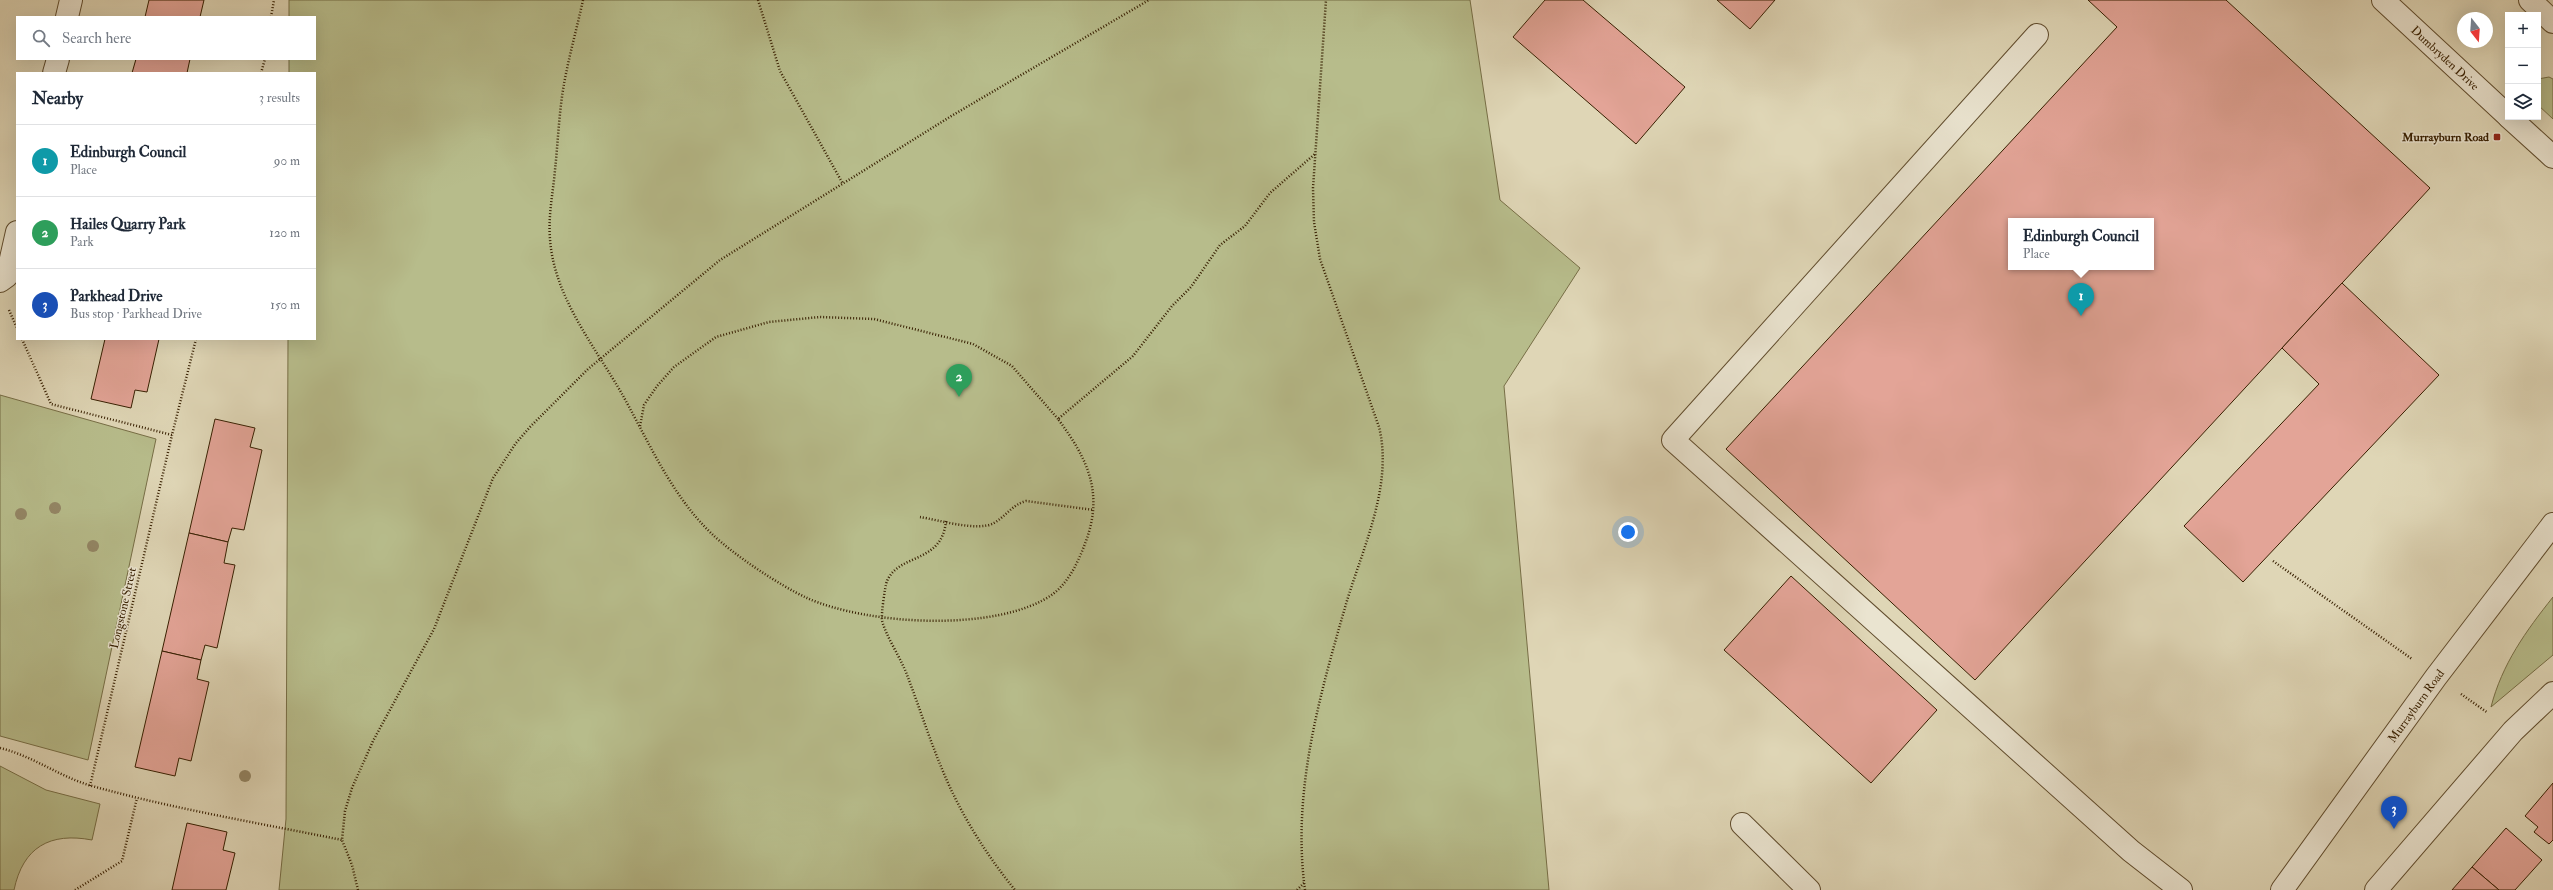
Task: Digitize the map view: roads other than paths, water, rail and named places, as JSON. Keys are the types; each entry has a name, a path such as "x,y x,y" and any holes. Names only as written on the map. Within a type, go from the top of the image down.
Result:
{"street":[{"path":"68,16 72,0"},
{"name":"Dumbryden Drive","path":"2383,0 2505,112"},
{"path":"2530,0 2553,22"},
{"path":"2037,35 1673,440 2126,846 2181,890"},
{"path":"54,72 58,60"},
{"name":"Dumbryden Drive","path":"2513,120 2553,157"},
{"path":"0,281 7,276 16,236"},
{"name":"Murrayburn Road","path":"2282,890 2436,677 2553,524"},
{"path":"2376,890 2513,731 2553,693"},
{"path":"1742,824 1809,890"}],"place":[{"name":"Murrayburn Road","path":"2497,137"},
{"name":"Edinburgh Council","path":"2081,316"},
{"name":"Hailes Quarry Park","path":"959,397"},
{"name":"Parkhead Drive","path":"2394,829"}]}
